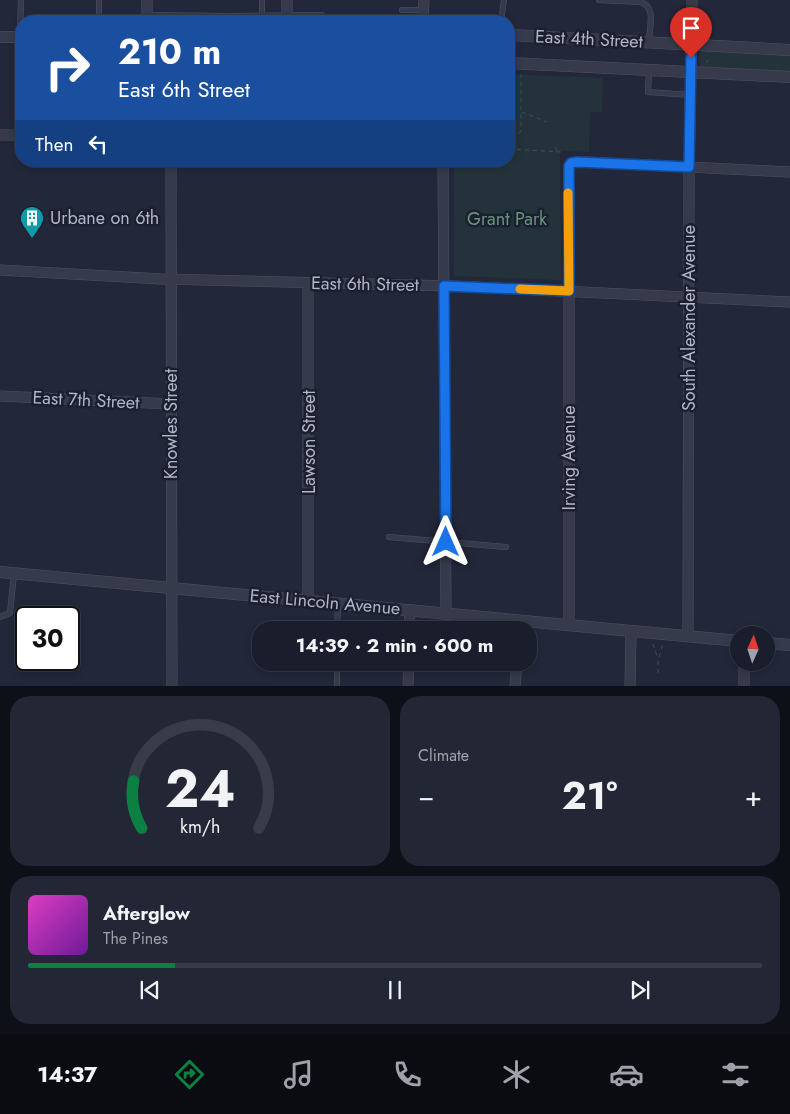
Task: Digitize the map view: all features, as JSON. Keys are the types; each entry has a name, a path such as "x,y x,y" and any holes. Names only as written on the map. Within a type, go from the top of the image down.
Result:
{"street":[{"path":"147,0 147,15"},
{"path":"287,0 287,15"},
{"name":"South Alexander Avenue","path":"688,636 689,167 692,0"},
{"name":"East 4th Street","path":"515,35 790,50"},
{"path":"0,37 15,37"},
{"name":"East 4th Street","path":"515,63 790,77"},
{"path":"0,134 15,135"},
{"name":"Irving Avenue","path":"569,625 568,170 571,163 586,162 689,167"},
{"name":"Knowles Street","path":"171,167 172,686"},
{"path":"443,167 446,613"},
{"path":"689,167 790,172"},
{"name":"East 6th Street","path":"0,270 171,280 444,286 790,302"},
{"name":"Lawson Street","path":"308,283 308,600"},
{"name":"East 7th Street","path":"0,396 171,404"},
{"name":"East Lincoln Avenue","path":"0,572 446,613 495,621"},
{"path":"409,621 410,610"},
{"name":"East Lincoln Avenue","path":"537,625 569,625 730,640"},
{"path":"630,686 631,631"},
{"path":"775,644 790,645"},
{"path":"408,686 409,671"},
{"path":"515,686 516,671"},
{"path":"744,671 744,686"}],"lane":[{"path":"21,0 21,15"},
{"path":"99,0 99,15"},
{"path":"262,0 262,15"},
{"path":"502,15 504,0"},
{"path":"600,0 647,4 651,11 650,42"},
{"path":"402,10 424,5"},
{"path":"649,70 648,92 690,94"},
{"path":"389,537 506,547"},
{"path":"0,617 10,613 14,573"},
{"path":"337,621 338,603"},
{"path":"337,671 337,686"}],"path":[{"path":"704,52 708,60 704,65"},
{"path":"515,138 521,131 522,73"},
{"path":"518,91 522,87"},
{"path":"521,112 547,122"},
{"path":"556,146 556,151"},
{"path":"515,149 561,152"},
{"path":"653,643 658,661 658,673"},
{"path":"658,661 663,644"}],"green space":[{"path":"704,50 790,54 790,73 700,67 699,53"},
{"name":"Grant Park","path":"515,74 603,78 602,112 590,112 589,152 560,151 561,280 454,276 454,167 515,167"}],"slow traffic":[{"path":"520,289 569,291 568,193"}],"place":[{"name":"Urbane on 6th","path":"32,239"}],"route":[{"path":"446,542 444,286 569,291 569,166 571,163 577,162 689,167 691,58"}]}
